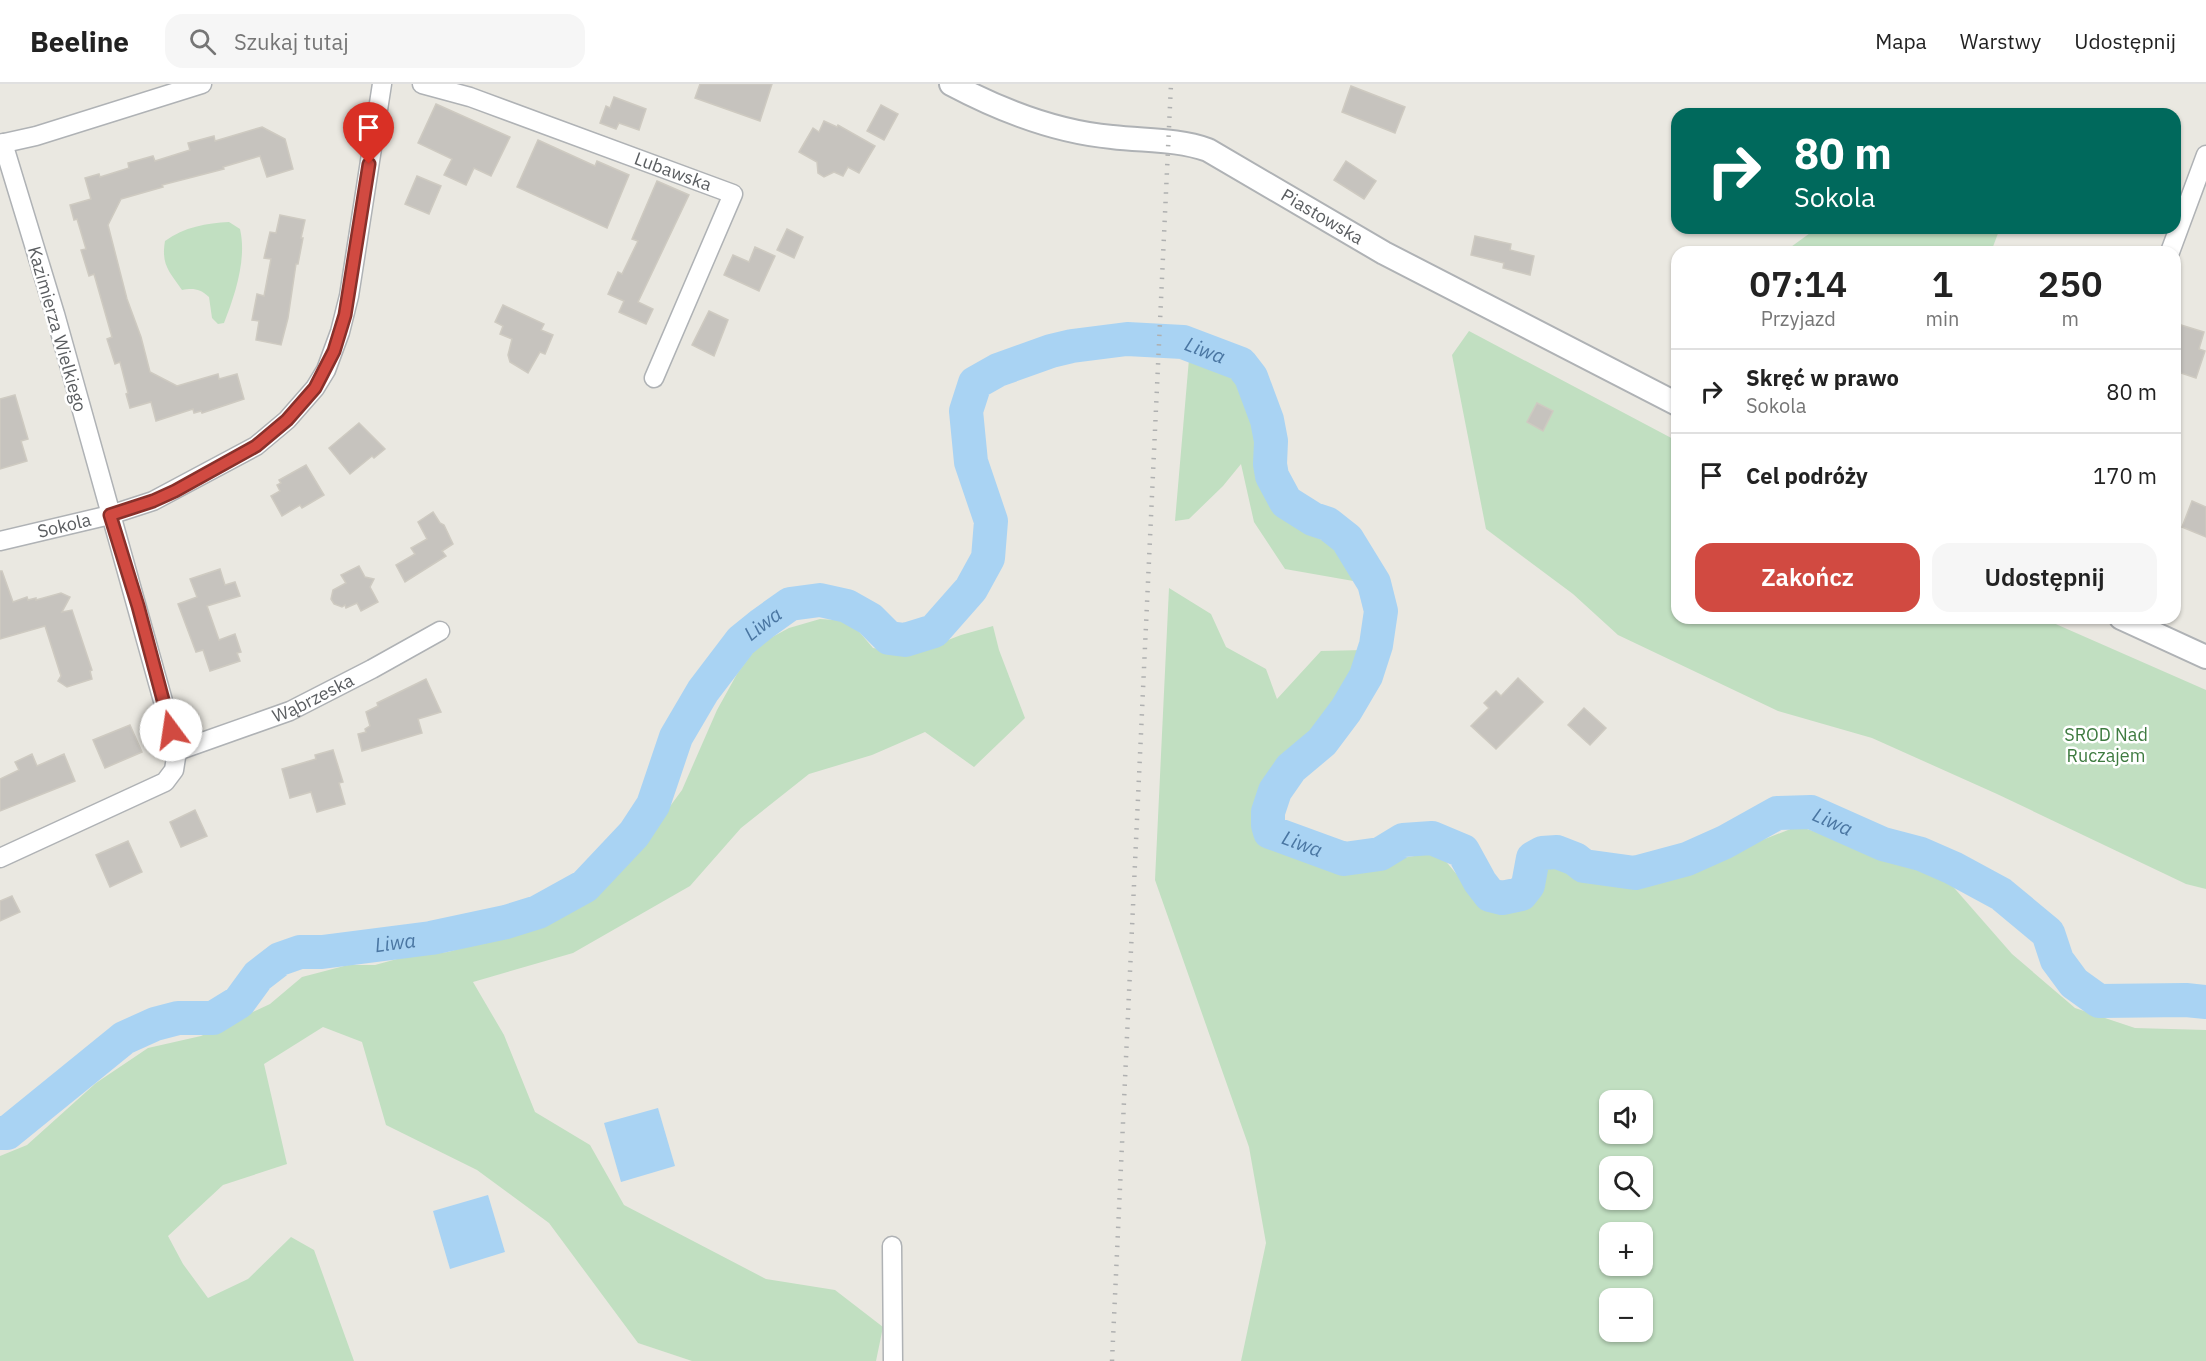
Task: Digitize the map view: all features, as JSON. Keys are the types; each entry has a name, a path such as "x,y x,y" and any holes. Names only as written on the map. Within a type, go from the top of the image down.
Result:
{"street":[{"name":"Sokola","path":"0,541 110,515 175,491 256,446 287,420 315,388 334,351 345,315 382,84"},
{"name":"Lubawska","path":"422,84 470,97 733,194 654,378"},
{"name":"Piastowska","path":"951,84 979,99 1063,128 1112,137 1178,141 1208,150 1384,253 1671,401"},
{"path":"2,144 46,133 194,85"},
{"name":"Kazimierza Wielkiego","path":"2,144 55,314 110,515"},
{"path":"2181,222 2206,155"},
{"path":"0,858 165,782 174,770 177,751 144,627 110,515"},
{"path":"2134,624 2206,657"},
{"name":"Wąbrzeska","path":"177,751 290,711 372,669 440,630"},
{"path":"892,1246 893,1361"}],"green space":[{"path":"229,222 240,229 241,265 236,289 224,323 218,324 212,318 209,297 197,290 182,290 167,267 164,249 165,241 180,232 204,225"},
{"path":"1809,234 1998,234 1993,246 1792,246"},
{"name":"SROD Nad Ruczajem","path":"1469,331 1671,438 1671,624 2056,624 2206,690 2206,889 2186,884 1997,794 1872,738 1778,711 1618,635 1573,594 1486,529 1452,355"},
{"path":"1189,359 1232,375 1261,433 1263,481 1290,524 1340,549 1359,582 1285,569 1254,522 1241,464 1223,486 1189,519 1175,521"},
{"path":"1169,588 1211,614 1226,647 1266,669 1277,699 1321,651 1364,650 1321,726 1272,768 1256,823 1266,845 1344,868 1438,852 1485,908 1529,904 1541,867 1563,870 1638,889 1798,826 1861,847 1949,882 2012,954 2075,1008 2135,1028 2206,1030 2206,1361 1241,1361 1266,1243 1249,1147 1155,880"},
{"path":"820,619 850,621 873,648 912,654 961,635 993,626 999,650 1025,718 974,767 925,732 872,755 809,774 741,828 690,886 573,953 473,982 504,1035 535,1112 590,1145 624,1205 766,1279 835,1290 883,1327 876,1361 692,1361 638,1343 549,1223 477,1170 386,1125 362,1042 323,1027 264,1064 287,1164 223,1185 168,1236 183,1264 208,1298 248,1279 291,1237 314,1250 354,1361 0,1361 0,1156 27,1145 96,1083 148,1048 201,1036 270,1004 302,977 348,965 375,965 408,956 448,952 529,927 576,902 615,873 657,824 682,790 717,710 737,674 759,644 789,628"}],"water":[{"path":"658,1108 675,1166 621,1182 604,1123"},
{"path":"488,1195 505,1252 450,1269 433,1211"}],"building":[{"path":"700,84 772,84 760,121 695,98"},
{"path":"1351,86 1405,107 1395,133 1342,112"},
{"path":"614,97 646,109 639,130 619,123 616,129 600,123 606,106 610,108"},
{"path":"436,104 510,137 491,176 474,168 466,185 444,175 452,159 418,143"},
{"path":"881,105 898,114 884,140 867,131"},
{"path":"824,121 837,127 838,125 875,146 859,173 848,167 843,176 834,172 824,177 818,173 817,162 799,152 813,128 819,132"},
{"path":"262,127 285,139 293,169 267,177 260,156 223,167 224,169 162,185 163,187 121,199 108,225 127,299 141,337 150,372 177,386 218,374 219,379 237,374 244,399 202,413 201,411 194,413 193,409 156,421 151,402 130,408 120,362 115,364 107,339 112,337 94,274 89,276 81,250 86,249 70,205 91,199 85,178 99,174 100,177 129,168 128,163 153,156 155,161 190,150 188,143 214,136 215,141"},
{"path":"538,140 595,166 597,161 629,175 607,228 517,187"},
{"path":"1346,161 1376,181 1364,199 1334,180"},
{"path":"417,176 441,186 429,214 405,204"},
{"path":"657,181 689,195 638,302 653,309 646,324 619,312 624,301 608,294 618,272 622,274 638,241 632,239"},
{"path":"280,215 305,220 281,345 256,340 259,321 252,320 257,294 264,296 271,259 264,258 270,232 276,233"},
{"path":"787,229 803,237 794,258 777,250"},
{"path":"1475,236 1511,244 1510,250 1534,256 1530,275 1503,268 1504,263 1471,255"},
{"path":"755,247 775,256 759,291 724,275 733,255 749,262"},
{"path":"503,305 544,324 541,330 553,335 545,354 540,352 528,373 510,362 508,355 512,339 500,334 503,326 495,322"},
{"path":"709,311 728,320 714,356 692,345"},
{"path":"2181,325 2204,332 2199,349 2205,351 2196,378 2181,373"},
{"path":"15,395 28,439 21,441 27,461 0,469 0,399"},
{"path":"1537,403 1553,411 1543,431 1527,422"},
{"path":"359,423 385,449 374,458 372,456 350,474 329,448"},
{"path":"306,465 324,495 282,516 271,496 280,491 277,485 281,483 279,480"},
{"path":"2192,501 2206,507 2206,537 2182,527"},
{"path":"433,512 444,525 453,544 442,551 446,556 405,582 396,565 415,554 411,548 427,539 418,522"},
{"path":"359,566 365,577 374,579 370,587 378,602 361,611 357,603 346,608 345,605 342,607 334,604 331,599 333,590 346,583 341,575"},
{"path":"220,569 225,585 235,582 240,596 207,606 219,640 235,634 241,652 237,653 240,661 210,671 203,650 196,652 178,604 197,597 190,579"},
{"path":"0,571 2,571 13,602 27,597 28,600 36,598 36,600 61,593 70,597 62,612 72,610 92,670 90,671 92,679 67,687 58,681 61,676 45,626 0,639"},
{"path":"1518,678 1543,702 1496,749 1471,726 1489,708 1484,703 1496,691 1501,696"},
{"path":"426,679 441,712 418,719 422,733 362,751 358,734 366,732 365,729 370,726 366,712 378,706 377,703"},
{"path":"1584,708 1606,728 1590,745 1568,725"},
{"path":"130,725 142,752 105,768 93,740"},
{"path":"333,750 343,782 339,783 345,804 317,812 311,792 290,798 282,769 316,759 315,755"},
{"path":"32,754 37,766 64,754 75,781 0,811 0,779 19,770 15,762"},
{"path":"195,810 207,836 181,847 170,822"},
{"path":"128,841 142,872 110,887 96,855"},
{"path":"12,896 20,912 0,921 0,901"}],"waterway":[{"name":"Liwa","path":"0,1133 7,1133 124,1038 155,1024 178,1018 213,1018 239,1002 258,976 280,959 300,952 322,952 431,938 506,922 538,912 585,886 634,834 653,805 676,737 703,691 741,641 762,624 790,604 820,600 847,606 870,619 889,638 905,640 934,631 971,589 988,558 991,521 971,462 966,411 975,383 998,370 1051,351 1127,339 1183,342 1241,364 1251,377 1267,420 1271,441 1272,476 1286,502 1313,519 1328,524 1347,539 1374,583 1381,611 1376,645 1366,676 1346,710 1322,742 1291,768 1275,791 1268,812 1270,832 1344,859 1380,854 1403,840 1432,838 1463,851 1490,895 1502,898 1521,894 1528,885 1533,858 1542,853 1557,852 1575,859 1584,866 1635,873 1687,859 1725,842 1777,813 1811,812 1883,844 1921,854 2001,894 2048,933 2057,960 2074,983 2099,1001 2186,1000 2206,1002"}],"railway":[{"path":"1112,1361 1171,84"}],"route":[{"path":"171,730 153,658 110,515 175,491 256,446 287,420 315,388 334,351 345,315 369,164"}]}
